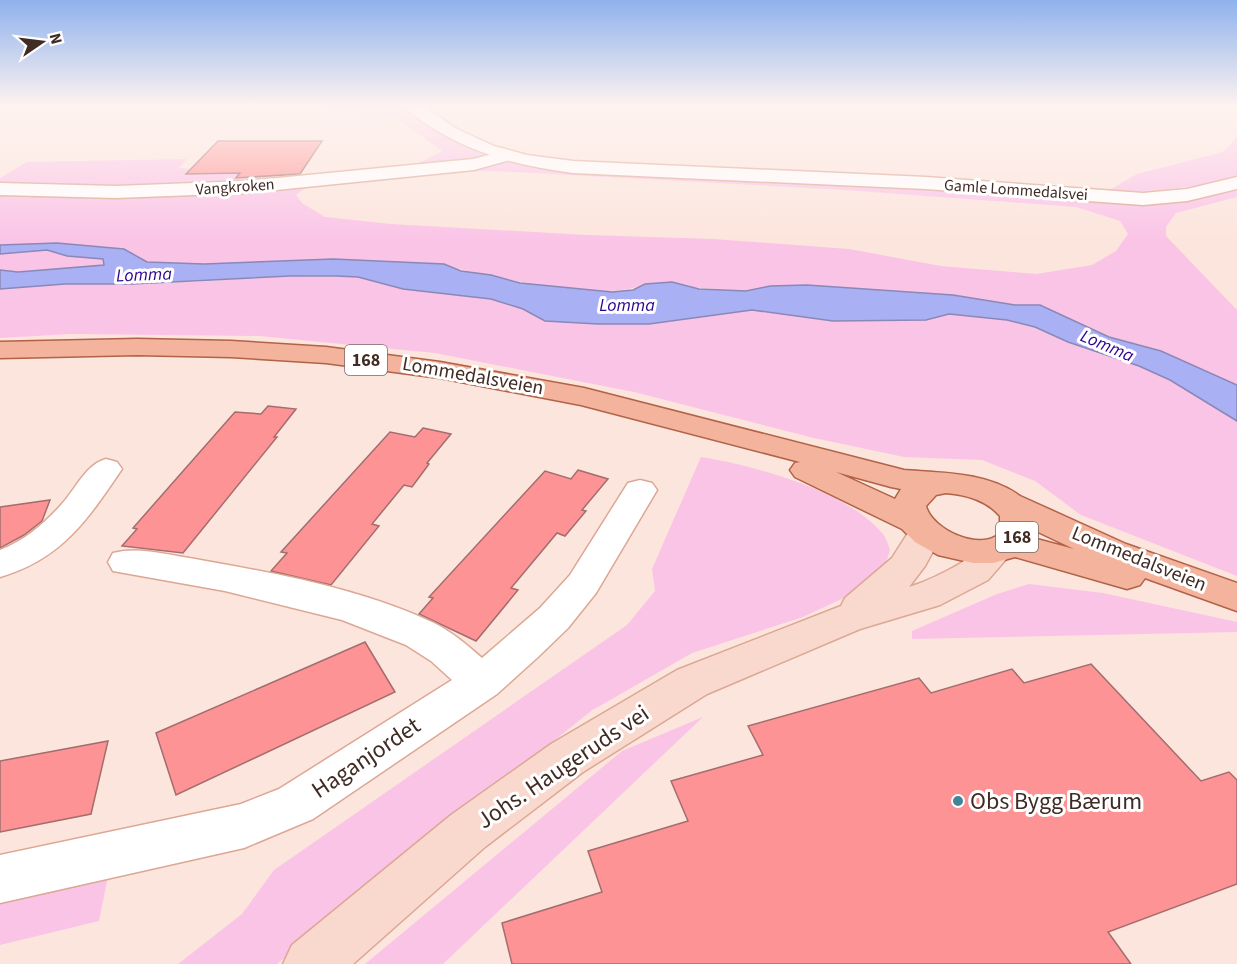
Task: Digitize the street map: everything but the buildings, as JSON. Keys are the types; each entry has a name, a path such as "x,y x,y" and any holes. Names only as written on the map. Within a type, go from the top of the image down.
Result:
{"main road":[{"name":"Lommedalsveien","path":"0,350 195,348 385,362 550,389 635,409 724,434 776,445 903,480 946,483"},
{"name":"Lommedalsveien","path":"724,434 918,526"},
{"name":"168","path":"946,483 970,486 989,492 1009,504 1018,515 1020,532 1003,547 959,550 940,543 918,526 909,508 912,497 924,488 946,483"},
{"name":"Lommedalsveien","path":"1009,504 1113,553 1237,597"},
{"name":"Johs. Haugeruds vei","path":"846,619 902,574 918,550 918,526"},
{"name":"Lommedalsveien","path":"1003,547 1237,605"},
{"name":"Johs. Haugeruds vei","path":"310,964 468,831 567,758 692,682 846,619 927,595 975,571 1003,547"}],"street":[{"name":"Gamle Lommedalsvei","path":"491,151 504,156 545,164 592,168 926,183 1109,198 1177,196 1237,183"},
{"name":"Vangkroken","path":"0,189 116,192 246,187 474,164 504,156"},
{"path":"0,564 24,556 57,531 106,469"},
{"name":"Haganjordet","path":"0,879 244,826 296,804 482,682 554,618 583,584 640,490"},
{"path":"126,562 171,567 218,576 339,604 420,634 444,648 482,682"}],"shaded area":[{"path":"442,151 476,151 483,155 476,161 213,187 168,189 0,185 0,178 27,162 187,159 179,168 191,169 187,174 240,173 237,178 298,177 417,164"},
{"path":"1237,151 1237,178 1171,189 1106,192 1137,174 1223,152"},
{"path":"502,160 532,164 1064,198 1237,188 1237,197 1176,213 1166,227 1166,236 1237,310 1237,385 1161,351 1109,337 1040,305 1015,305 953,295 807,285 770,286 746,291 645,284 630,289 591,291 529,283 444,264 333,259 204,264 147,262 124,249 108,247 57,243 0,245 0,193 311,184 296,195 302,203 325,217 391,224 586,235 713,239 849,249 941,266 1036,274 1092,265 1116,251 1128,234 1120,221 1076,207 845,190 494,171 451,172"},
{"path":"47,250 67,256 103,259 104,265 18,272 0,270 0,254"},
{"path":"290,276 358,277 403,289 491,299 523,309 545,321 649,324 752,310 833,321 926,320 949,314 1007,320 1035,327 1068,342 1139,366 1170,380 1237,421 1237,576 1081,515 1035,481 982,460 904,457 814,438 634,392 435,353 259,336 70,334 0,338 0,289 65,284 193,282"},
{"path":"701,457 772,473 798,482 846,505 866,518 885,536 890,550 884,569 861,590 803,617 692,653 591,711 277,964 178,964 242,914 274,870 627,625 655,591 652,569"},
{"path":"1029,584 1103,593 1237,622 1237,632 912,639 912,631 997,594"},
{"path":"703,717 443,964 365,964 622,751"},
{"path":"108,876 99,921 0,945 0,893"}],"water":[{"name":"Lomma","path":"57,243 124,249 147,262 204,264 333,259 444,264 461,271 491,275 520,283 612,292 633,290 645,284 672,282 699,289 746,291 770,286 807,285 953,295 1015,305 1040,305 1109,337 1161,351 1237,385 1237,421 1170,380 1139,366 1068,342 1035,327 1007,320 949,314 926,320 833,321 752,310 649,324 545,321 523,309 491,299 403,289 358,277 336,276 290,276 132,284 65,284 0,289 0,270 18,272 104,265 103,259 67,256 47,250 0,254 0,245"}],"place":[{"name":"Obs Bygg Bærum","path":"958,801"}]}
